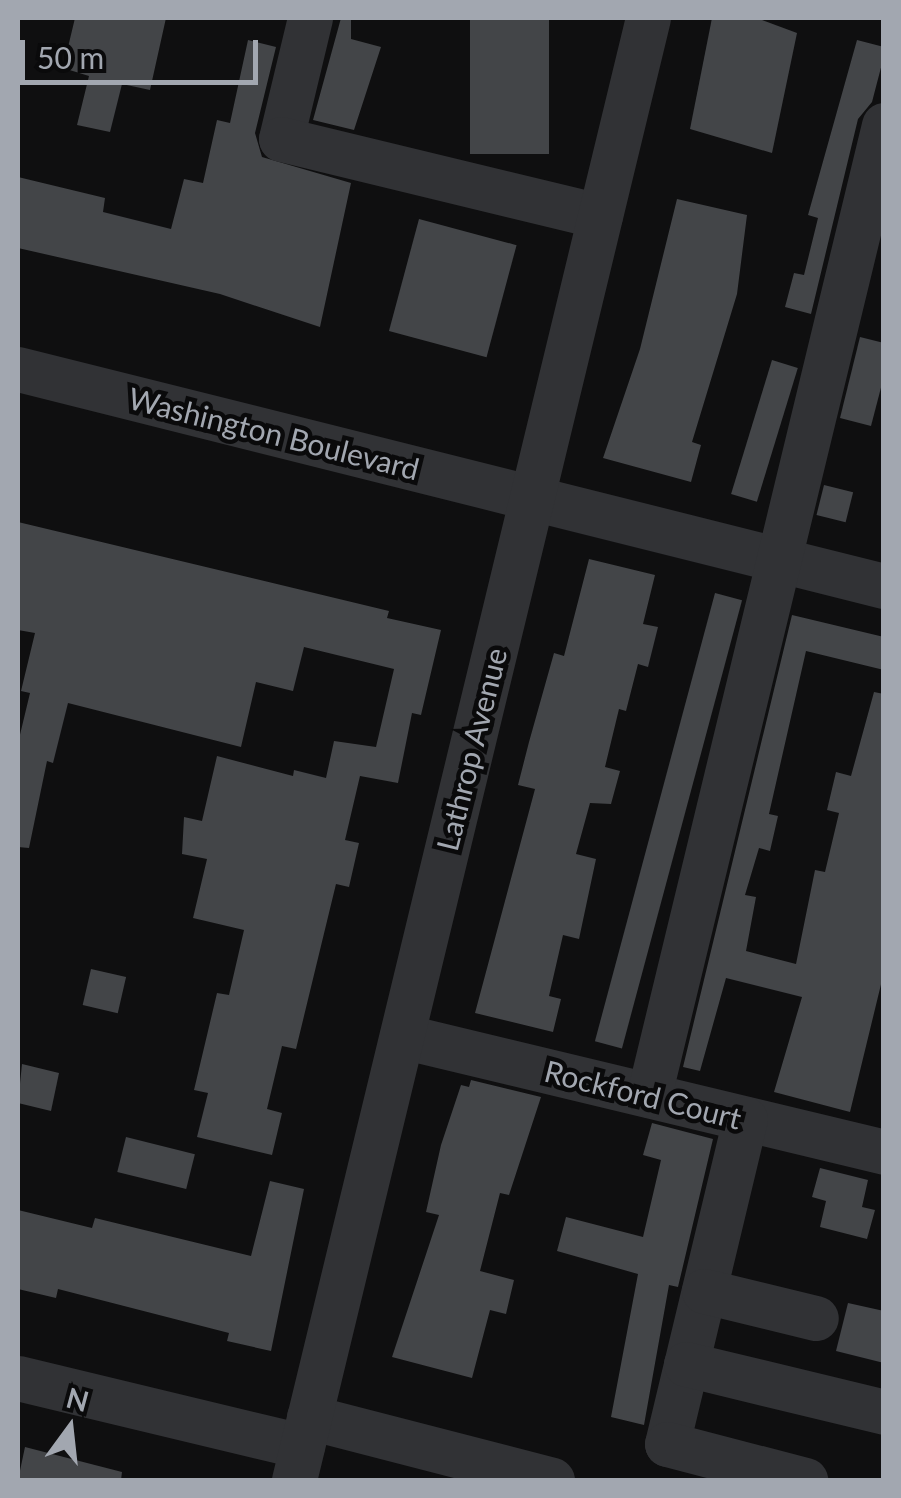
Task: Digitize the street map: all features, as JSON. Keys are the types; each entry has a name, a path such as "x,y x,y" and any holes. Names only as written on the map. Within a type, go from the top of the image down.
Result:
{"street":[{"path":"310,18 281,139 600,216"},
{"name":"Lathrop Avenue","path":"302,1448 648,18"},
{"path":"649,1095 774,558 884,124"},
{"name":"Washington Boulevard","path":"18,369 884,586"},
{"name":"Rockford Court","path":"402,1036 884,1152"},
{"path":"745,1119 668,1444 805,1480"},
{"path":"704,1291 816,1318"},
{"path":"686,1364 884,1412"},
{"path":"18,1378 302,1448 552,1480"}],"building":[{"path":"75,18 166,18 150,90 122,84 110,132 77,125 89,76 63,68"},
{"path":"341,18 351,18 351,39 381,47 354,130 313,120"},
{"path":"470,18 549,18 549,154 470,154"},
{"path":"712,18 757,18 797,33 772,153 690,129"},
{"path":"248,40 276,47 255,133 262,157 351,183 320,327 220,294 18,248 18,177 105,198 103,212 171,229 184,179 203,183 217,120 230,123"},
{"path":"857,40 884,47 884,56 872,102 858,119 811,314 785,307 794,273 804,275 818,218 808,215"},
{"path":"677,199 747,215 737,294 692,442 701,445 691,482 603,458 640,349"},
{"path":"419,219 517,245 487,357 389,331"},
{"path":"860,337 884,343 884,376 871,426 840,418"},
{"path":"772,360 798,368 757,502 731,494"},
{"path":"824,485 853,492 846,522 817,515"},
{"path":"18,522 389,611 387,618 441,630 421,715 412,713 398,783 360,776 345,840 359,843 349,887 336,884 296,1049 282,1046 267,1109 282,1113 272,1155 197,1137 208,1093 194,1090 217,993 229,995 244,930 193,918 207,859 182,854 184,817 202,821 217,756 293,776 294,770 326,778 334,741 376,747 394,669 304,647 293,691 256,682 241,747 68,703 53,763 47,761 29,848 18,847 18,743 30,693 21,691 35,633 18,630"},
{"path":"589,559 655,575 643,624 658,627 648,667 638,664 626,711 619,709 605,767 620,771 611,804 590,803 576,854 596,859 579,939 563,935 549,996 561,999 553,1032 475,1013 535,789 518,785 554,653 564,656"},
{"path":"715,593 742,600 622,1048 595,1041"},
{"path":"792,615 884,637 884,670 806,651 769,814 778,816 770,851 759,848 745,895 756,897 746,951 796,964 815,870 825,872 839,813 827,810 836,772 851,776 874,692 884,694 884,972 850,1112 774,1092 802,997 726,978 700,1071 683,1067"},
{"path":"91,969 126,977 118,1013 83,1005"},
{"path":"22,1064 59,1073 51,1111 18,1103"},
{"path":"471,1080 541,1097 509,1195 500,1193 480,1271 514,1280 506,1314 490,1310 472,1378 392,1357 439,1215 426,1212 441,1145 461,1085 469,1087"},
{"path":"652,1123 713,1139 678,1287 669,1285 644,1425 611,1417 638,1274 557,1251 566,1217 643,1237 661,1160 643,1155"},
{"path":"126,1137 195,1154 186,1189 117,1172"},
{"path":"820,1168 868,1180 862,1207 875,1210 867,1239 820,1227 826,1201 812,1197"},
{"path":"270,1181 304,1189 271,1351 227,1341 229,1333 58,1289 56,1298 18,1289 18,1210 92,1228 95,1218 251,1256"},
{"path":"848,1303 884,1311 884,1363 836,1351"},
{"path":"25,1447 122,1472 121,1480 18,1480"}]}
